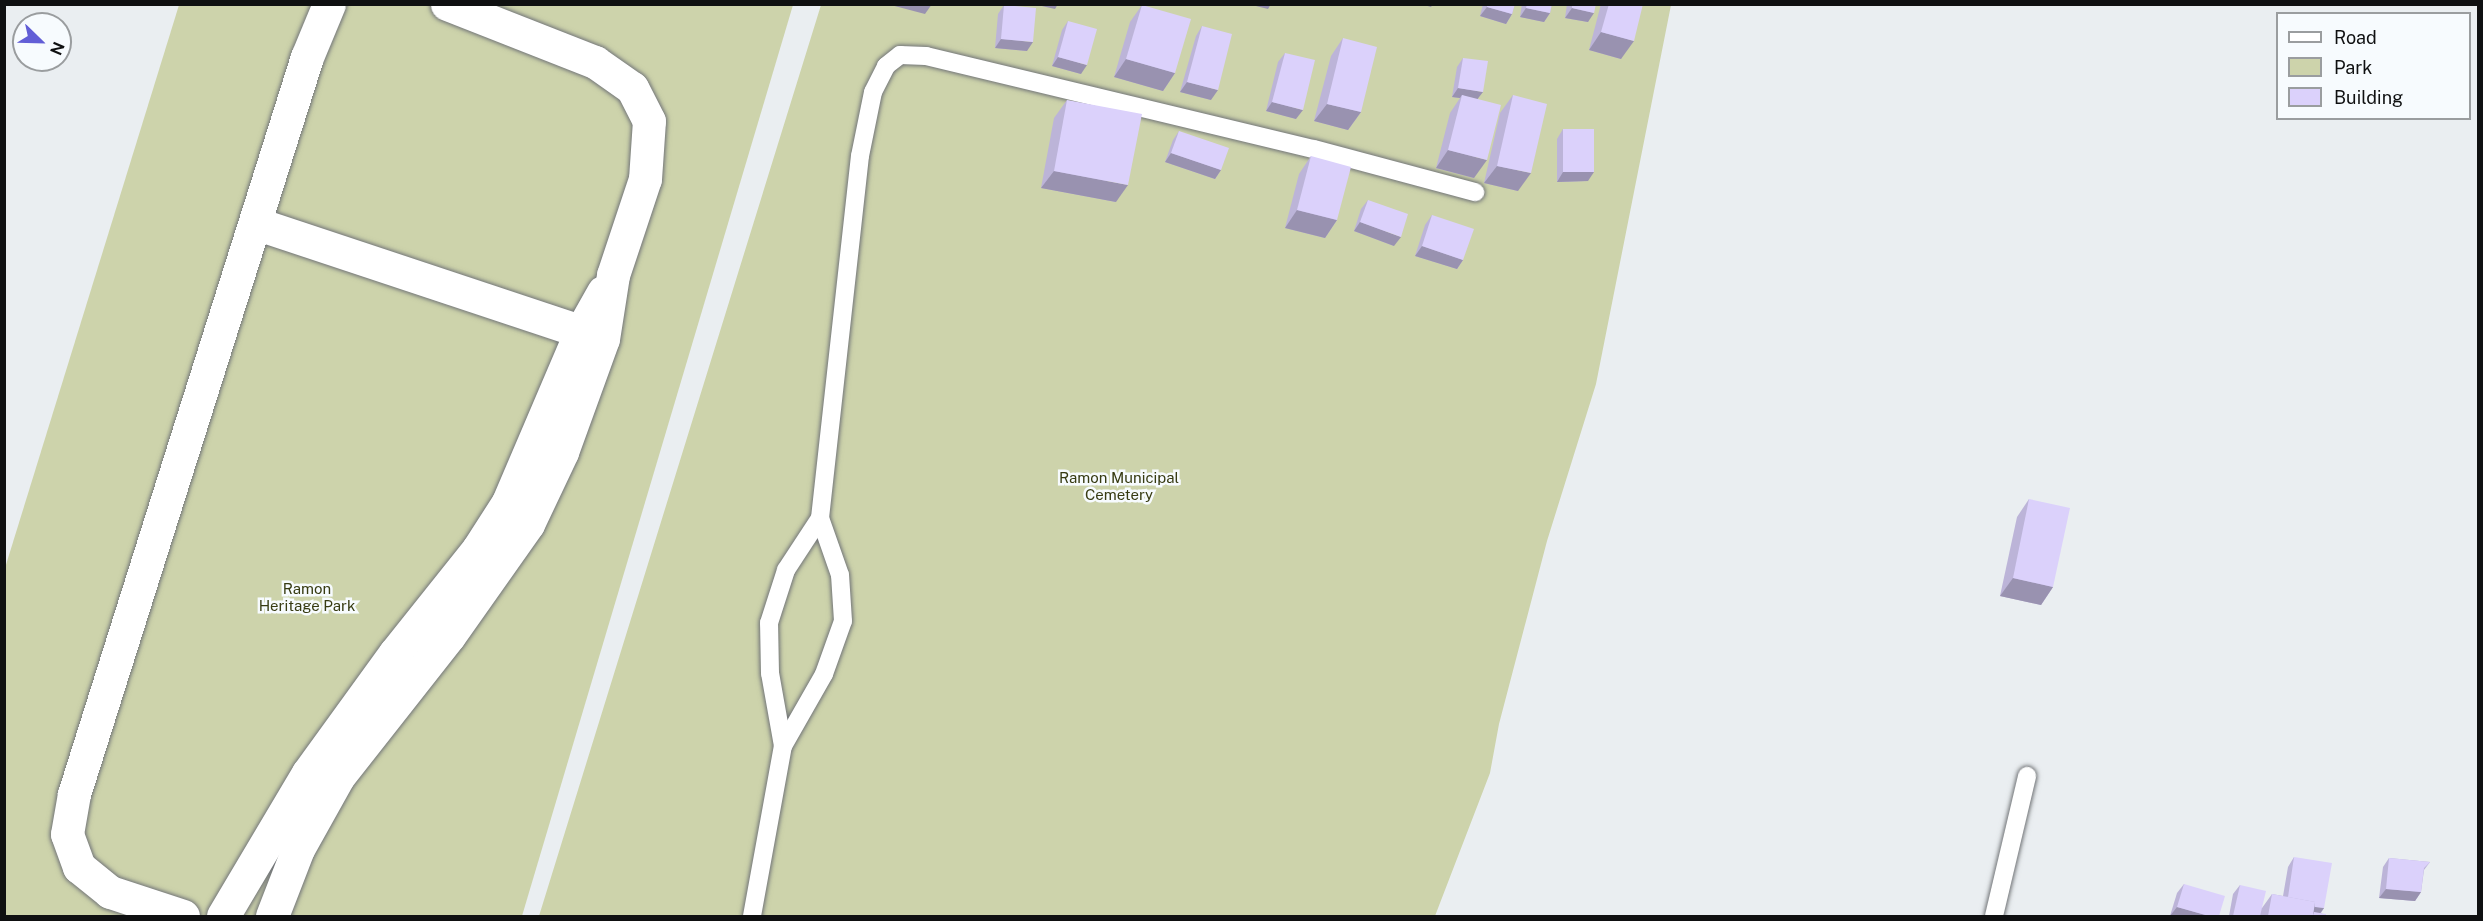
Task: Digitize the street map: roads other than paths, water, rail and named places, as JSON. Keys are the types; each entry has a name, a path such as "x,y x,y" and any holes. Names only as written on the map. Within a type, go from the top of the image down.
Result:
{"street":[{"path":"183,916 110,892 79,867 67,834 74,794 307,57 329,4"},
{"path":"272,916 298,849 338,777 449,636 528,524 562,452 592,335 645,179 649,121 632,88 595,62 447,4"},
{"path":"255,224 592,335"},
{"path":"223,916 315,764 478,549 508,502 592,335"}],"lane":[{"path":"752,916 783,746 824,674 843,621 840,575 820,518 861,156 873,92 886,66 900,56 926,56 1075,91 1475,192"},
{"path":"783,746 770,674 769,623 786,570 820,518"},
{"path":"1994,916 2027,776"}],"park label":[{"name":"Ramon Municipal Cemetery","path":"1119,486"},
{"name":"Ramon Heritage Park","path":"307,596"}]}
